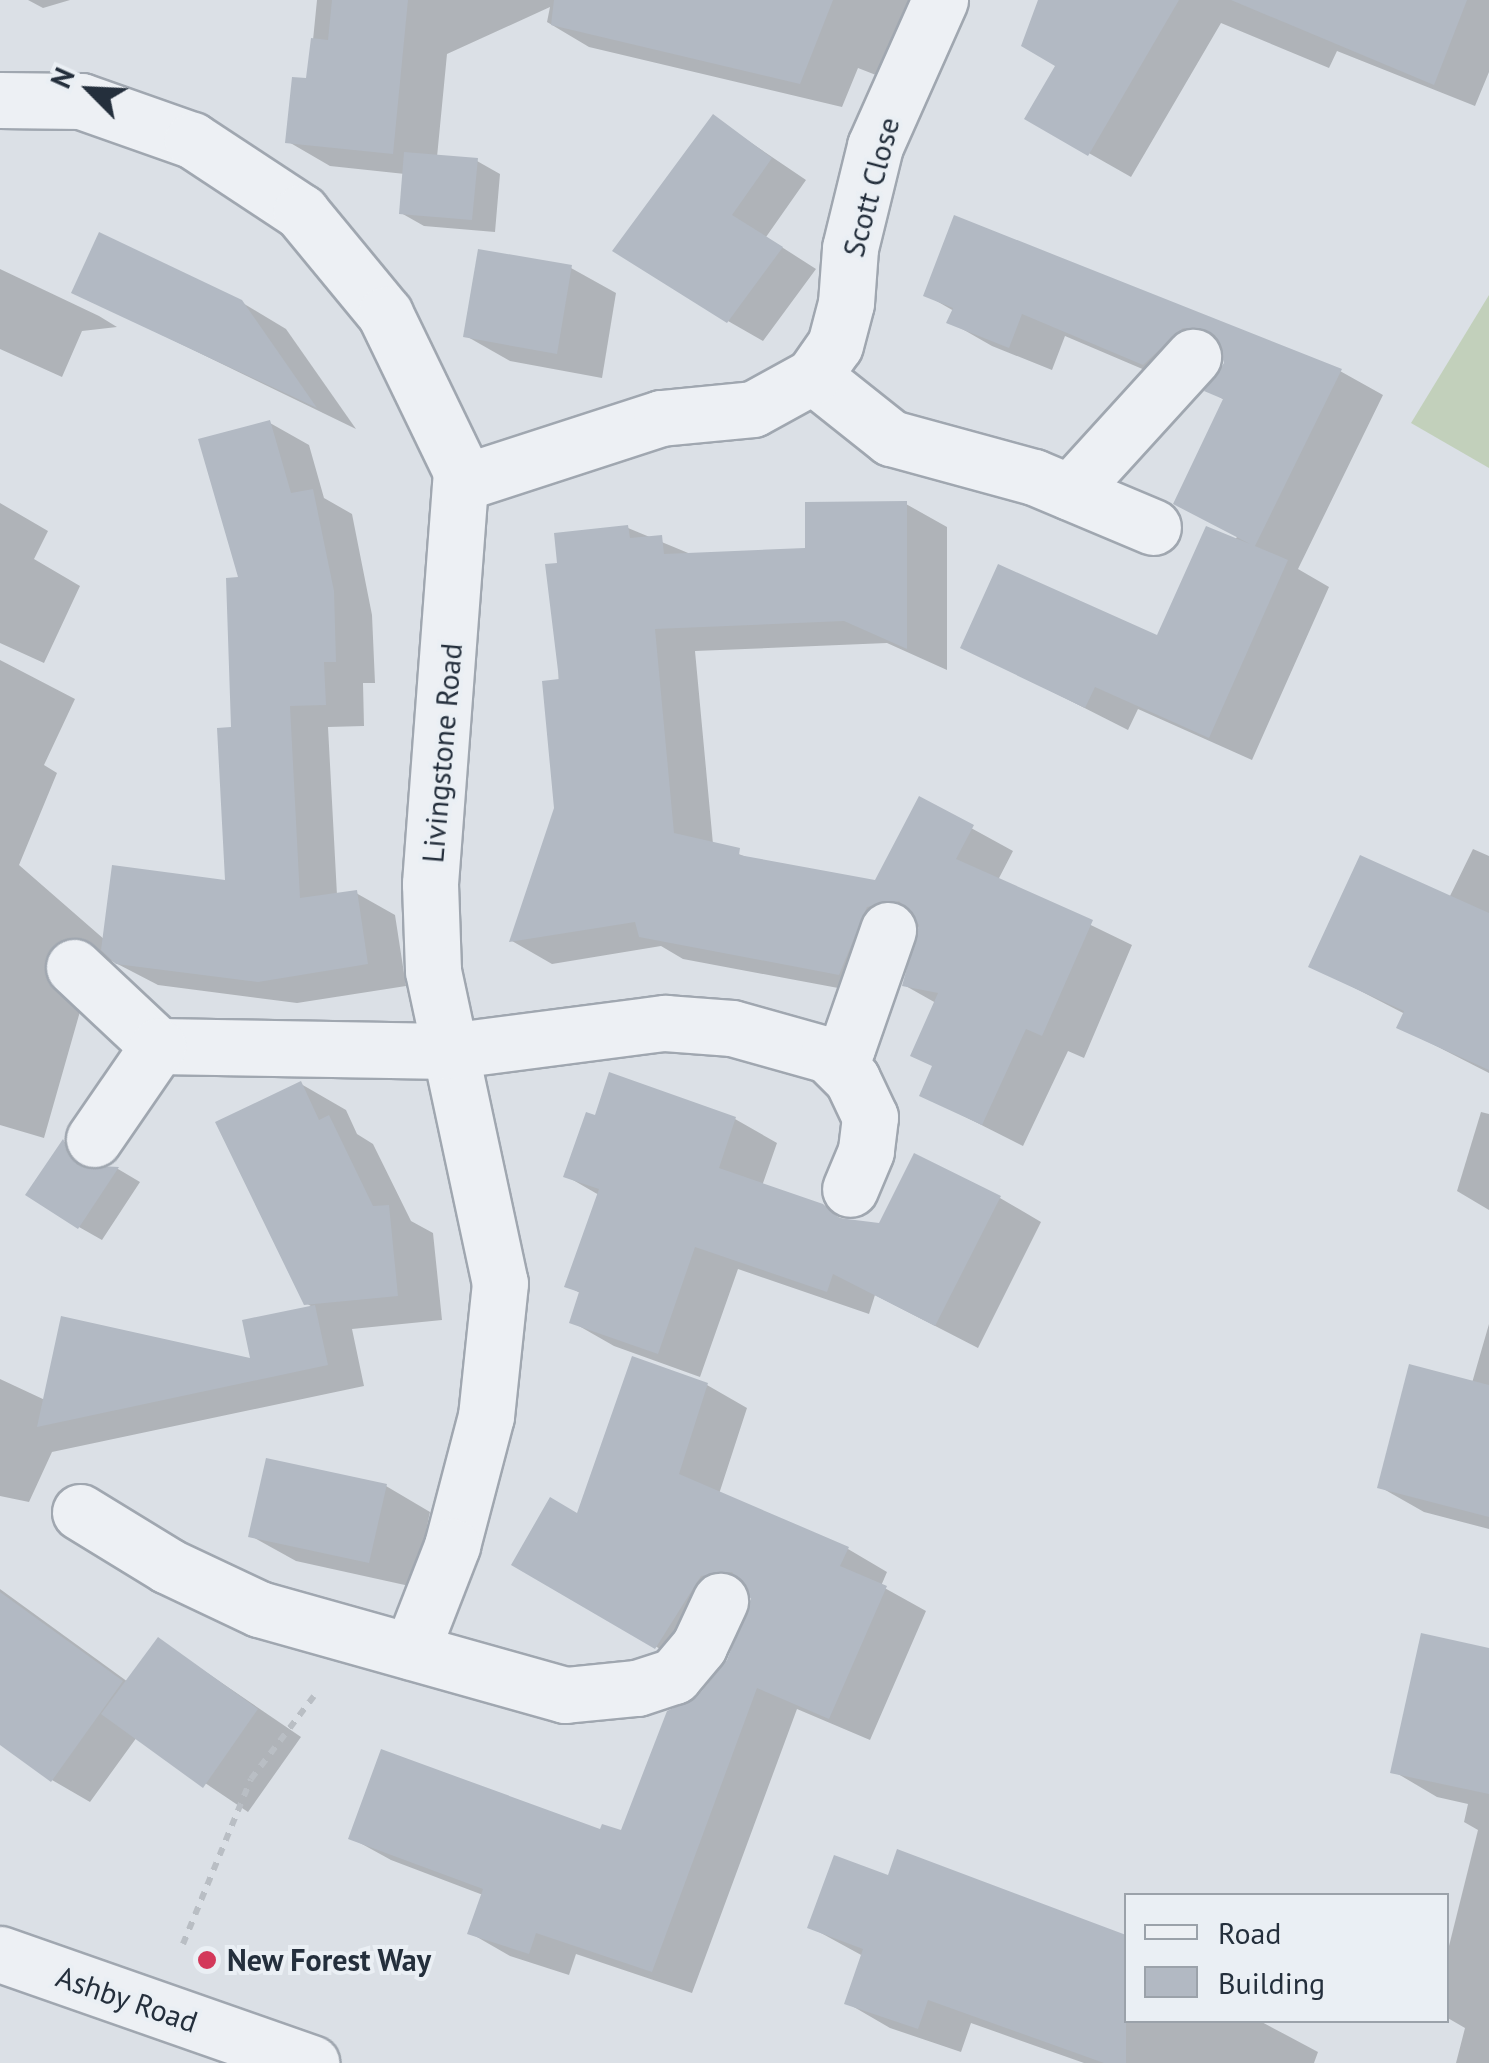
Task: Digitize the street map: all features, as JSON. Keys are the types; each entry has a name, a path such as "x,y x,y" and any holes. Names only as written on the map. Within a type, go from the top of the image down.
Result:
{"street":[{"name":"Scott Close","path":"814,376 835,345 846,304 850,248 875,146 940,0"},
{"name":"Livingstone Road","path":"0,100 81,101 192,140 301,212 385,314 461,483 430,884 432,971 500,1283 486,1416 452,1546 386,1643"},
{"path":"1070,492 1193,357"},
{"path":"461,483 661,418 753,409 814,376 891,438 1070,492 1153,527"},
{"path":"828,1055 847,1048 888,930"},
{"path":"74,967 158,1046 448,1051 666,1023 732,1028 828,1055 852,1079 870,1116 866,1151 850,1189"},
{"path":"94,1139 158,1046"},
{"path":"80,1512 168,1566 259,1609 565,1695 637,1688 674,1676 698,1646 720,1601"},
{"name":"Ashby Road","path":"0,1954 311,2063"}],"path":[{"path":"156,2009 251,1779 386,1643"}],"green space":[{"path":"1489,295 1489,468 1411,423"}],"building":[{"path":"332,0 408,0 393,154 285,143 292,77 306,78 311,38 328,40"},
{"path":"554,0 833,0 800,84 551,25"},
{"path":"1038,0 1179,0 1088,156 1024,119 1055,66 1021,46"},
{"path":"1231,0 1467,0 1434,85"},
{"path":"713,114 772,158 732,215 783,247 727,323 612,251"},
{"path":"404,152 478,158 472,220 399,214"},
{"path":"954,215 1342,369 1255,546 1288,560 1209,738 1095,687 1085,708 960,648 998,564 1157,635 1206,526 1250,544 1173,504 1223,399 1204,391 1224,363 1215,335 1183,328 1143,365 1022,314 1009,348 946,323 953,308 923,296"},
{"path":"99,232 242,300 317,408 71,293"},
{"path":"478,249 572,265 557,354 463,337"},
{"path":"270,420 291,493 313,489 334,591 336,662 324,662 326,705 290,706 300,898 357,890 368,964 258,982 116,964 101,950 112,865 225,880 217,728 231,727 226,578 238,577 198,439"},
{"path":"907,501 907,649 844,621 655,629 674,833 740,848 739,855 875,880 919,796 974,825 956,859 1093,920 1042,1036 1026,1029 982,1125 919,1096 932,1066 910,1056 938,993 902,986 919,925 899,901 867,907 839,975 639,937 635,922 509,942 554,808 542,681 559,679 545,564 557,563 554,533 628,525 630,538 662,535 664,554 805,548 805,502"},
{"path":"1360,855 1489,913 1489,1070 1396,1028 1404,1011 1308,967"},
{"path":"609,1072 736,1117 719,1168 823,1204 839,1218 879,1223 914,1153 1001,1196 935,1326 833,1274 827,1292 695,1247 658,1354 569,1323 579,1292 564,1287 599,1189 563,1177 586,1112 595,1115"},
{"path":"301,1081 319,1120 329,1115 373,1206 389,1205 398,1296 304,1305 215,1122"},
{"path":"63,1139 77,1165 119,1167 78,1229 25,1195"},
{"path":"315,1305 328,1365 37,1427 61,1316 250,1358 242,1320"},
{"path":"632,1356 708,1383 679,1474 849,1547 840,1566 887,1586 829,1719 757,1688 652,1972 536,1933 529,1954 467,1934 483,1889 348,1839 381,1749 600,1829 602,1824 621,1830 667,1711 697,1697 727,1660 751,1599 732,1572 701,1576 655,1649 511,1565 550,1497 577,1513"},
{"path":"1409,1364 1489,1385 1489,1517 1377,1488"},
{"path":"266,1458 387,1484 369,1563 248,1537"},
{"path":"0,1592 123,1681 51,1782 0,1745"},
{"path":"1421,1633 1489,1648 1489,1794 1390,1773"},
{"path":"158,1637 258,1709 203,1788 101,1714"},
{"path":"897,1849 1124,1934 1126,2063 1104,2063 928,2000 918,2029 844,2004 863,1949 807,1928 834,1855 888,1875"}],"place":[{"name":"New Forest Way","path":"207,1960"}]}
